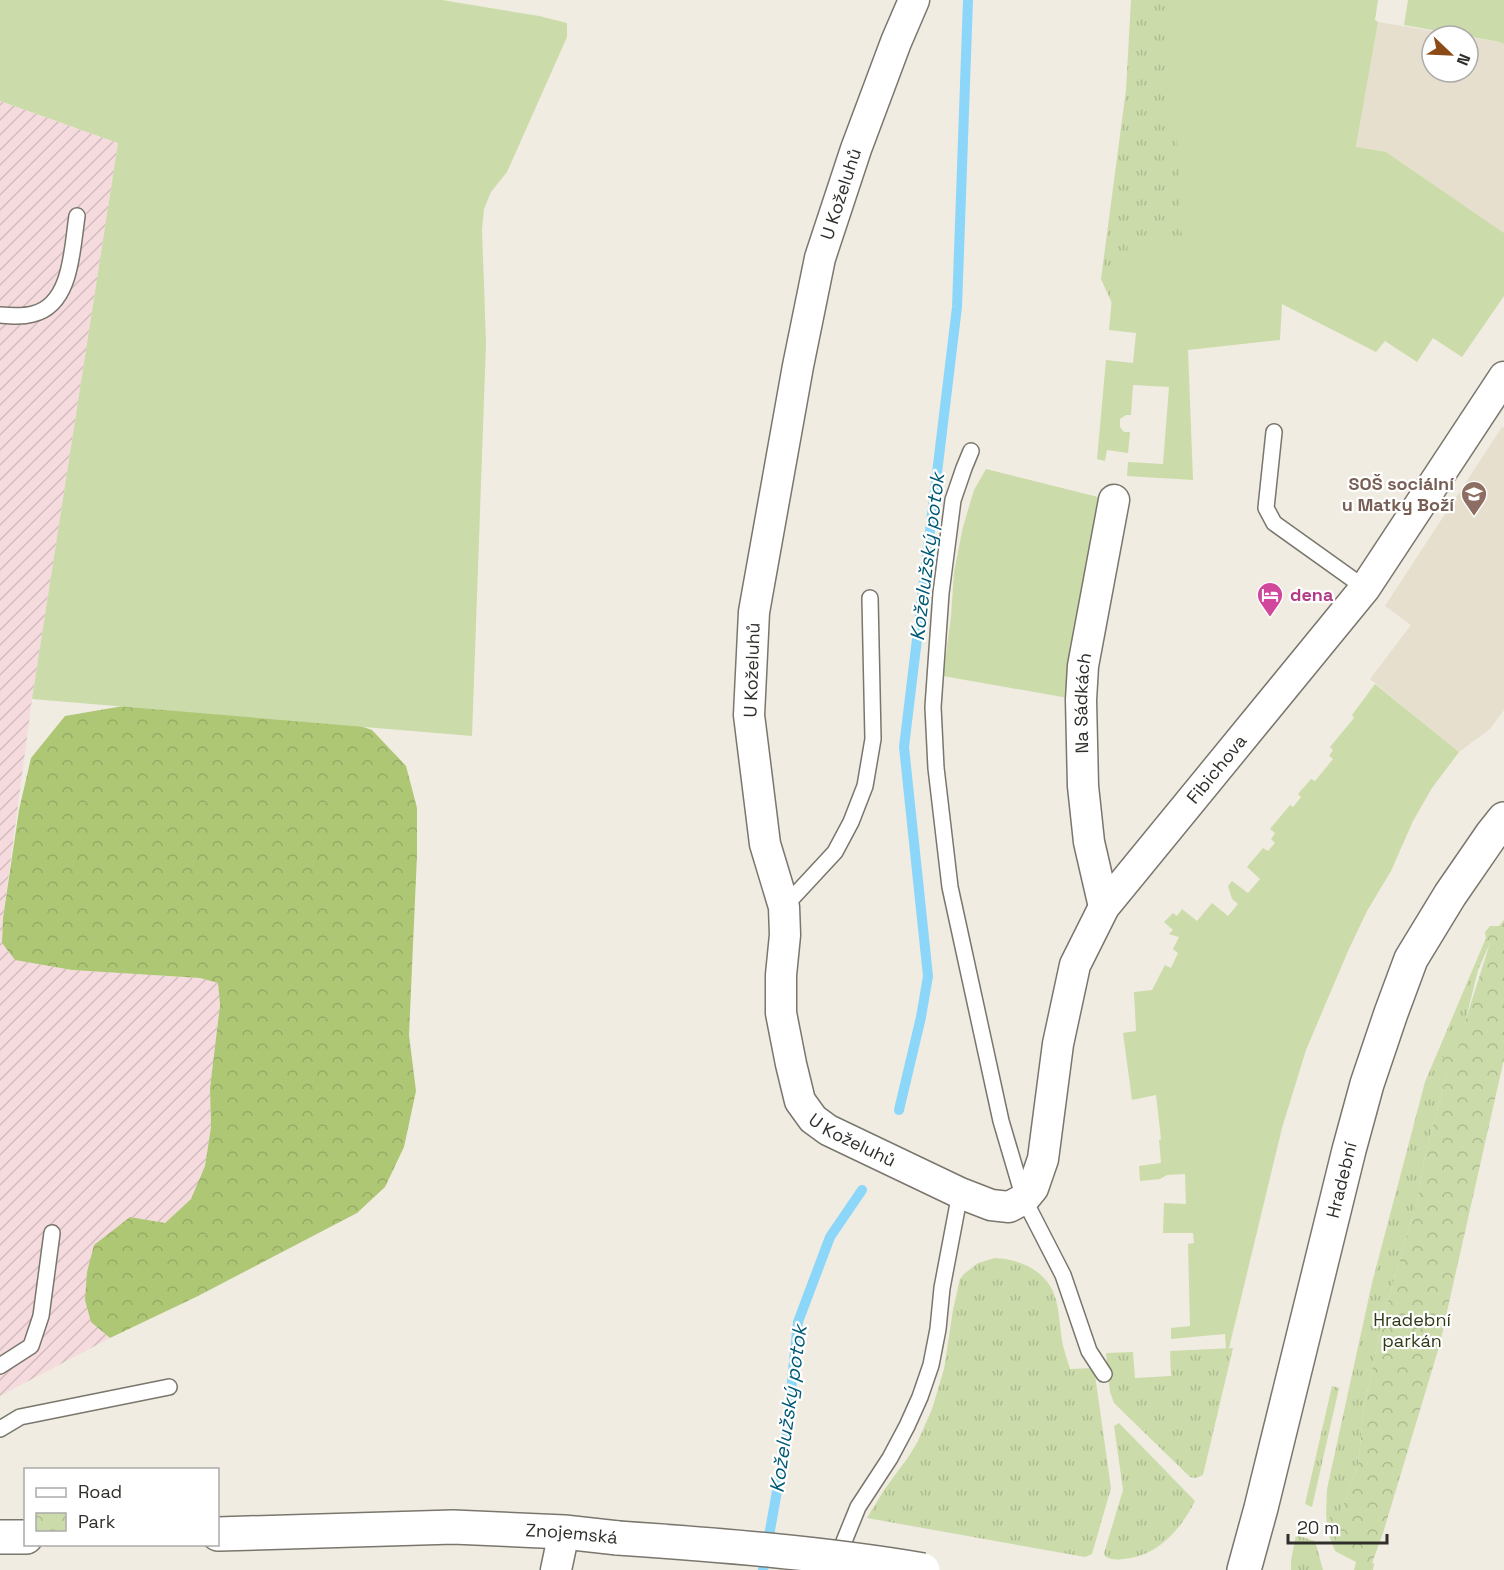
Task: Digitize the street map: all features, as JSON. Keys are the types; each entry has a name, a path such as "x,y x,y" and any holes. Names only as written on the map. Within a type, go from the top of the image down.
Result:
{"main road":[{"name":"Hradební","path":"1245,1570 1349,1150 1367,1084 1391,1013 1411,959 1450,895 1504,819"},
{"name":"Znojemská","path":"219,1534 453,1527 564,1532 760,1548 923,1570"},
{"path":"0,1537 24,1537"}],"street":[{"name":"U Koželuhů","path":"914,0 856,149 820,258 798,366 754,612 749,715 765,844 784,908 781,1013 800,1101 813,1119 828,1130 960,1193 991,1205 1009,1207 1024,1199"},
{"name":"Fibichova","path":"1024,1199 1033,1188 1043,1159 1058,1044 1075,965 1104,907 1365,588 1501,389"},
{"name":"Na Sádkách","path":"1104,907 1089,842 1083,786 1081,700 1083,666 1114,500"},
{"path":"556,1570 564,1532"}],"lane":[{"path":"0,315 35,314 48,307 60,295 67,277 77,216"},
{"path":"1274,432 1266,508 1274,524 1365,588"},
{"path":"971,451 953,500 940,593 933,707 936,768 950,887 1001,1121 1024,1199 1063,1275 1089,1351 1104,1374"},
{"path":"784,908 835,852 866,786 873,739 870,598"},
{"path":"833,1570 858,1507 890,1458 907,1426 932,1365 942,1288 960,1193"},
{"path":"0,1366 31,1346 41,1316 52,1233"},
{"path":"0,1429 20,1417 169,1387"}],"shaded area":[{"path":"1378,22 1420,29 1420,84 1480,84 1480,39 1504,44 1504,233 1386,152 1356,148"},
{"path":"0,101 118,143 32,699 3,918 2,943 15,960 72,970 200,978 218,983 220,1005 210,1088 211,1127 205,1166 191,1199 165,1223 130,1217 91,1322 110,1338 0,1396"},
{"name":"SOŠ sociální u Matky Boží","path":"1502,427 1504,428 1504,710 1490,729 1459,752 1370,679 1411,625 1385,606"}],"green space":[{"path":"0,0 442,0 539,16 567,23 567,37 507,172 491,192 484,209 482,229 486,343 472,736 32,699 118,143 0,101"},
{"path":"1131,0 1251,0 1262,197 1124,309 1111,301 1101,279 1126,90"},
{"path":"1172,0 1378,0 1375,20 1378,22 1356,147 1386,152 1504,233 1504,296 1462,357 1433,338 1417,362 1385,341 1376,352 1282,304 1280,340 1188,350 1193,480 1127,476 1128,462 1163,464 1169,387 1133,385 1131,415 1120,419 1120,427 1124,432 1130,432 1128,453 1107,450 1105,461 1097,459 1106,360 1133,363 1136,333 1109,330 1115,264 1126,264 1128,244 1182,244 1176,118 1163,116"},
{"path":"1408,0 1504,0 1504,44 1480,38 1480,24 1420,24 1420,28 1404,25"},
{"path":"986,469 1102,498 1068,698 943,676 954,572 963,527 974,490"},
{"path":"1375,684 1459,752 1432,788 1413,821 1391,871 1367,911 1348,951 1306,1050 1282,1128 1229,1348 1226,1349 1225,1334 1171,1339 1171,1328 1190,1326 1188,1244 1194,1243 1193,1233 1163,1233 1164,1203 1186,1204 1185,1174 1140,1181 1139,1166 1161,1163 1159,1140 1161,1139 1156,1095 1132,1100 1123,1033 1136,1031 1134,992 1152,990 1165,965 1171,968 1178,953 1173,949 1179,937 1169,934 1173,930 1164,922 1173,913 1177,916 1182,909 1197,921 1212,903 1228,916 1238,904 1232,899 1228,886 1232,881 1248,893 1260,879 1247,867 1263,848 1268,851 1275,843 1271,839 1275,833 1270,829 1290,805 1293,807 1301,797 1298,794 1311,779 1315,781 1333,759 1329,756 1333,750 1330,747 1354,718 1352,715"},
{"path":"135,704 299,705 372,730 406,766 417,808 409,1035 416,1091 404,1147 385,1187 357,1213 198,1296 110,1338 91,1322 85,1300 87,1272 94,1245 130,1217 165,1223 191,1199 205,1166 211,1127 210,1088 220,1005 218,983 200,978 72,970 15,960 2,943 3,918 19,810 31,758 65,716"},
{"name":"Hradební parkán","path":"1504,920 1504,1059 1439,1347 1372,1563 1374,1563 1373,1570 1354,1570 1356,1562 1335,1551 1337,1528 1333,1527 1329,1521 1333,1514 1340,1514 1358,1465 1364,1407 1384,1315 1419,1194 1424,1160 1448,1070 1442,1066 1441,1058 1447,1054 1454,1056 1460,1043 1490,943 1485,932 1490,926 1499,926"},
{"path":"1486,938 1490,943 1478,970 1460,1043 1448,1070 1424,1160 1419,1194 1384,1315 1364,1407 1358,1465 1340,1514 1335,1551 1328,1533 1327,1489 1372,1283 1425,1082"},
{"path":"995,1258 1024,1264 1047,1282 1056,1300 1063,1346 1070,1369 1094,1368 1111,1488 1092,1554 1085,1557 867,1518 918,1441 932,1409 944,1369 960,1279 978,1263"},
{"path":"1233,1348 1203,1475 1190,1477 1114,1403 1110,1392 1106,1353 1133,1352 1135,1378 1171,1376 1170,1351"},
{"path":"1332,1386 1339,1388 1312,1507 1305,1504"},
{"path":"1119,1423 1195,1501 1183,1522 1157,1547 1135,1557 1116,1560 1105,1556 1104,1553 1123,1490 1114,1426"},
{"path":"1296,1535 1315,1541 1323,1570 1291,1570"}],"waterway":[{"name":"Koželužský potok","path":"899,1110 921,1017 928,976 904,747 957,307 968,0"},
{"name":"Koželužský potok","path":"763,1570 786,1440 798,1322 830,1237 862,1190"}],"place":[{"name":"SOŠ sociální u Matky Boží","path":"1474,517"},
{"name":"dena","path":"1270,618"}]}
